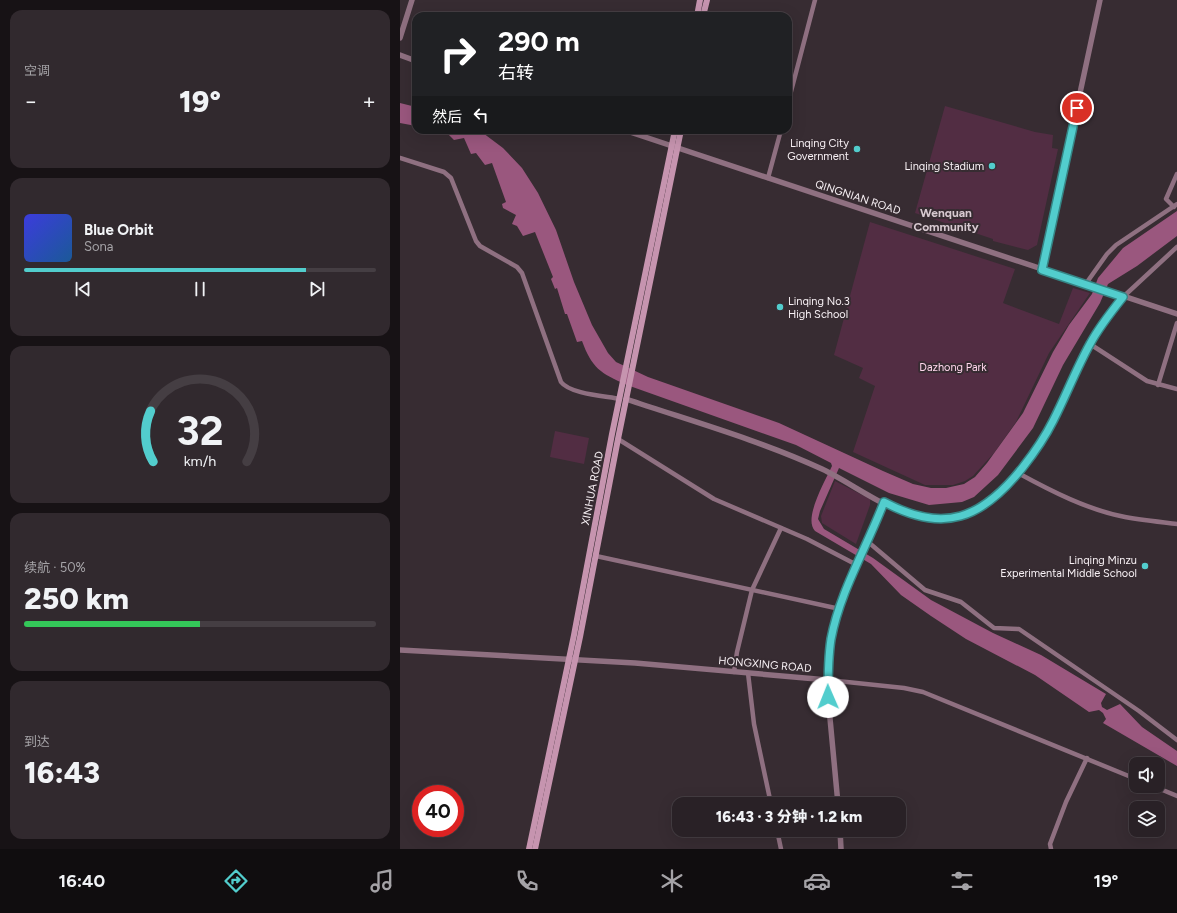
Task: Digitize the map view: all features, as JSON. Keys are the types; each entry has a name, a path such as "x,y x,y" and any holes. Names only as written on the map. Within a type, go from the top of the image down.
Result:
{"main road":[{"path":"698,12 700,0"},
{"path":"705,12 707,0"},
{"name":"XINHUA ROAD","path":"674,134 674,147"},
{"name":"XINHUA ROAD","path":"535,849 629,365 674,147 679,134"},
{"name":"XINHUA ROAD","path":"529,849 596,556 618,439 623,395"}],"street":[{"path":"400,38 412,0"},
{"path":"792,88 815,0"},
{"path":"1042,270 1100,0"},
{"path":"400,55 412,60"},
{"name":"QINGNIAN ROAD","path":"636,134 1085,285 1177,314"},
{"path":"768,178 780,134"},
{"path":"400,158 444,172 451,178 476,241 480,246 519,269 564,386 572,390 623,395 778,450 822,469 910,515 925,518 944,518 973,512 990,502 1003,491 1018,473 1052,423 1090,344 1107,317 1123,297 1177,247"},
{"path":"1085,285 1107,254 1116,245 1175,206 1166,199 1177,174"},
{"path":"1158,385 1177,323"},
{"path":"1090,344 1147,381 1177,389"},
{"path":"618,439 714,499 807,539 857,565"},
{"path":"1018,473 1052,491 1103,511 1124,517 1177,524"},
{"path":"837,797 828,680 831,639 840,609 857,565 884,502"},
{"path":"734,672 737,652 752,590 781,528"},
{"path":"867,541 925,590 961,602 994,628 1019,629 1139,711 1177,740"},
{"path":"596,556 840,609"},
{"name":"HONGXING ROAD","path":"400,650 572,659 748,673 904,688 923,692 1129,776"},
{"path":"748,673 754,724 770,797"},
{"path":"1051,849 1050,844 1066,802 1087,758"},
{"path":"1165,791 1177,796"},
{"path":"778,837 781,849"},
{"path":"840,837 841,849"}],"green space":[{"name":"Linqing Stadium","path":"945,106 1035,132 1053,135 1052,148 1058,149 1037,245 1028,250 993,241 993,239 915,213"},
{"name":"Dazhong Park","path":"870,222 1015,269 1003,303 1059,324 1073,288 1090,293 1049,353 1016,422 994,453 973,476 965,481 953,485 925,485 853,452 875,386 859,378 863,368 834,355"},
{"path":"555,431 589,438 584,464 550,457"},
{"path":"835,481 870,499 870,505 856,544 822,523 821,516"}],"shaded area":[{"path":"400,103 412,106 412,125 400,123"},
{"path":"448,134 484,134 503,148 522,168 538,193 556,230 574,282 592,325 608,353 616,362 648,377 779,423 913,484 931,488 946,488 964,484 975,477 1023,413 1053,352 1069,325 1092,294 1098,278 1123,248 1177,211 1177,236 1137,266 1108,284 1100,303 1063,365 1033,428 998,475 974,497 962,502 929,505 889,493 839,468 818,519 824,529 873,558 931,600 993,633 1041,655 1106,694 1101,703 1102,707 1107,710 1120,704 1142,727 1177,751 1177,766 1165,759 1165,757 1162,757 1103,723 1106,719 1103,713 1099,710 1089,712 1035,675 966,639 901,595 871,564 815,531 812,525 813,509 820,490 832,466 831,463 796,445 627,385 610,377 598,369 589,358 582,341 577,342 567,314 565,314 557,288 555,289 551,279 553,277 535,232 523,236 517,226 512,224 516,215 503,208 502,204 506,202 492,163 485,165 476,153 471,154 464,138 454,140"}],"place":[{"name":"Linqing City Government","path":"857,149"},
{"name":"Linqing Stadium","path":"992,166"},
{"name":"Linqing No.3 High School","path":"780,307"},
{"name":"Linqing Minzu Experimental Middle School","path":"1145,566"}],"district":[{"name":"Wenquan Community","path":"946,220"}],"route":[{"path":"828,697 831,639 849,583 884,502 910,515 925,518 944,518 962,515 982,508 1003,491 1029,459 1045,435 1060,408 1090,344 1107,317 1123,297 1042,270 1077,108"}]}
